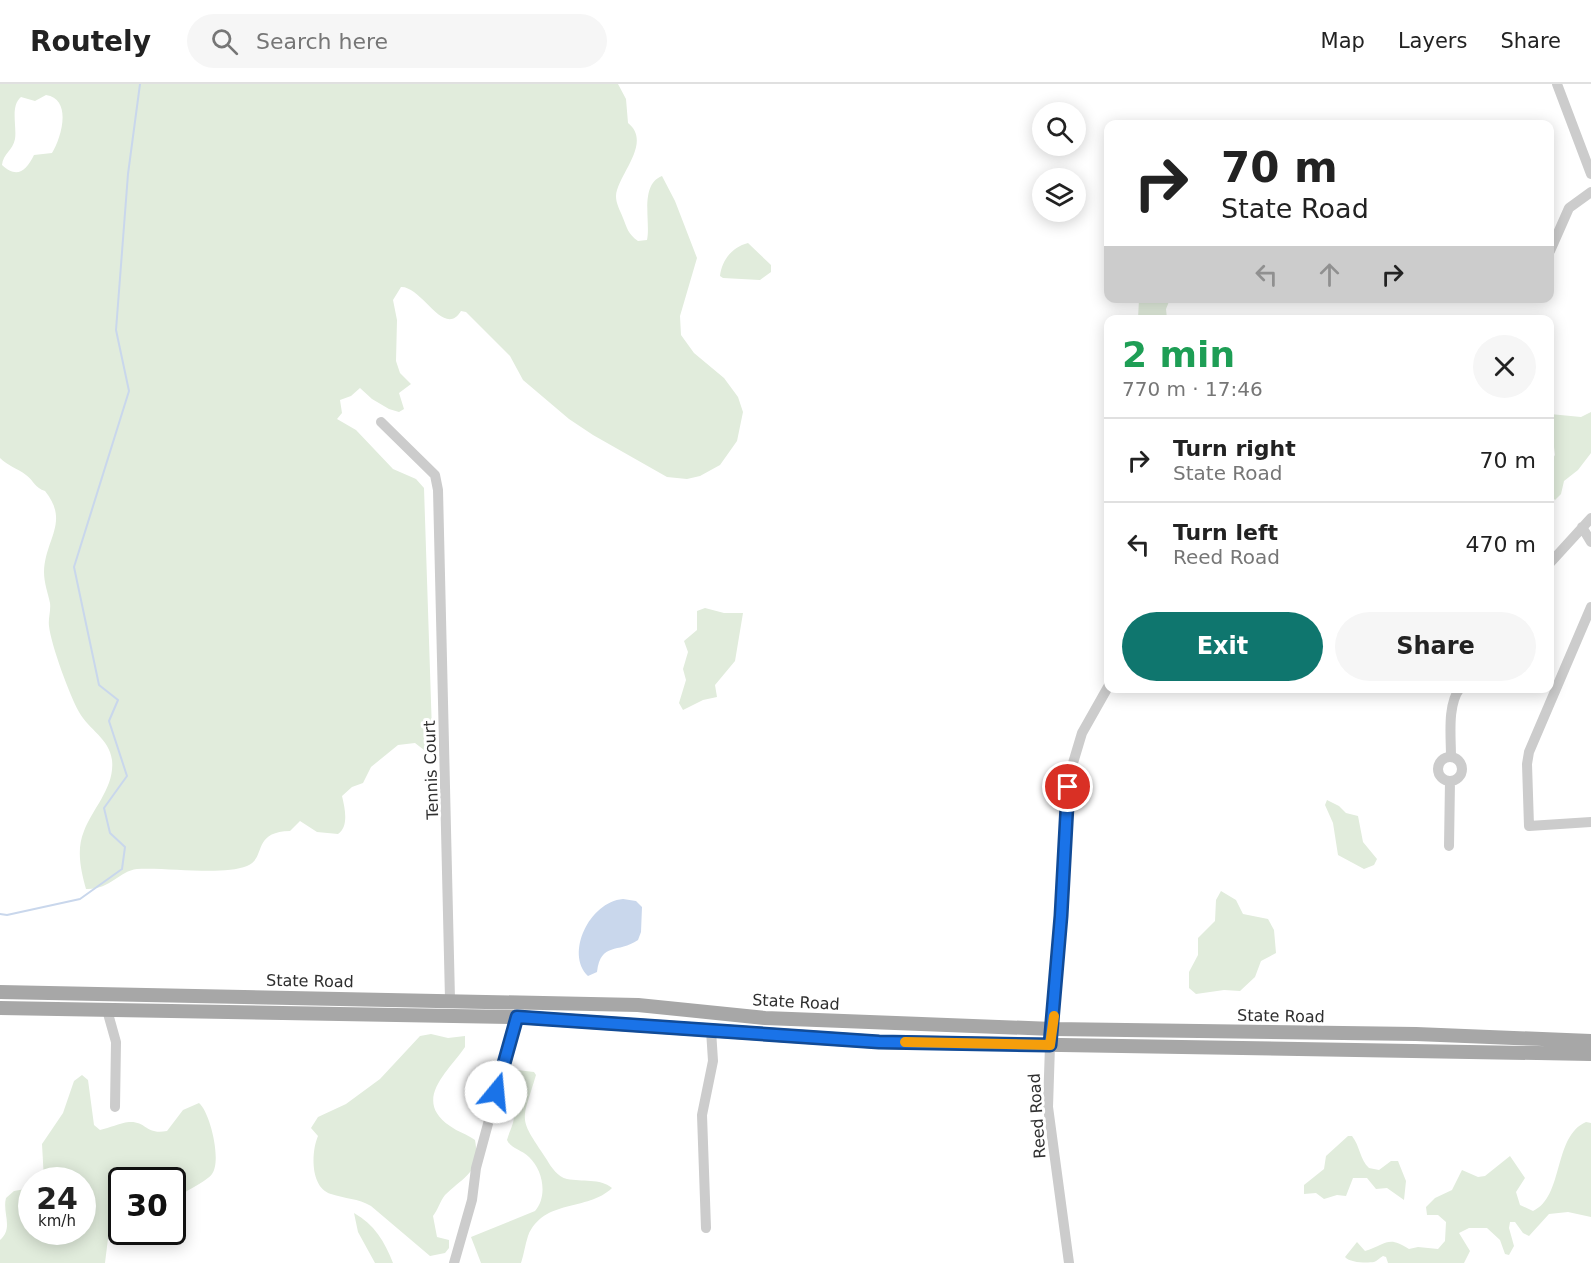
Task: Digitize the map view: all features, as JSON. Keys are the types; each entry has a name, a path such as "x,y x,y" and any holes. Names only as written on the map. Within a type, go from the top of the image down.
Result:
{"main road":[{"name":"State Road","path":"0,992 450,999 638,1005 765,1018 1053,1029 1416,1034 1591,1041"},
{"name":"State Road","path":"0,1008 517,1017 879,1042 1591,1054"}],"street":[{"path":"1557,84 1591,174"},
{"path":"1554,242 1569,208 1591,192"},
{"name":"Tennis Court","path":"381,422 435,475 441,540 450,999"},
{"path":"1554,558 1591,518"},
{"path":"1582,527 1591,542"},
{"path":"1554,684 1591,607"},
{"name":"Reed Road","path":"1069,1263 1049,1115 1050,1045 1053,1029 1070,773 1082,734 1105,693"},
{"path":"1451,757 1452,709 1457,693"},
{"path":"1550,693 1527,764 1529,826 1591,822"},
{"path":"1451,757 1458,759 1462,769 1460,776 1450,781 1440,775 1438,768 1441,761 1451,757"},
{"path":"1449,846 1450,781"},
{"path":"249,1012 250,996"},
{"path":"416,999 416,1016"},
{"path":"107,1010 110,1028 116,1042 115,1107"},
{"path":"454,1263 472,1200 476,1168 517,1017"},
{"path":"762,1034 765,1018"},
{"path":"706,1228 702,1115 713,1061 711,1030"}],"green space":[{"path":"0,84 618,84 626,99 628,123 635,131 637,140 632,159 618,188 616,196 618,207 632,236 638,241 647,240 648,195 655,181 662,176 675,201 697,258 680,316 681,335 694,353 724,378 738,397 743,412 737,441 720,465 700,476 687,479 667,477 569,419 523,380 510,356 466,312 461,311 454,318 447,319 417,294 401,287 393,300 397,320 396,361 400,373 411,384 399,393 404,409 399,412 389,409 372,399 360,388 351,396 340,400 342,413 337,419 356,430 393,469 416,479 424,488 431,750 428,753 415,743 398,745 371,767 363,783 352,787 342,796 345,822 338,834 317,832 300,821 290,831 278,832 265,840 257,857 247,866 209,871 137,869 94,889 86,889 81,868 80,846 88,822 107,788 112,760 107,746 83,718 75,704 50,634 50,603 44,572 45,560 56,522 56,512 45,491 0,458","holes":["46,95 54,98 60,104 62,120 59,139 52,153 34,155 21,171 12,172 7,169 2,165 15,139 15,111 18,101 21,97 35,101"]},
{"path":"748,243 771,265 771,272 760,280 720,276 729,255"},
{"path":"1139,303 1168,303 1167,315 1138,315"},
{"path":"1591,412 1591,453 1578,470 1564,481 1561,494 1555,500 1554,414 1581,417"},
{"path":"705,608 724,613 743,613 735,661 715,685 717,697 703,700 683,710 679,703 686,680 683,669 688,652 684,641 697,630 697,611"},
{"path":"1327,800 1339,806 1346,813 1358,816 1363,842 1377,859 1374,865 1364,869 1338,855 1333,823 1325,805"},
{"path":"1221,891 1236,900 1243,914 1268,919 1274,930 1276,953 1261,961 1255,977 1240,991 1224,990 1196,994 1189,988 1189,972 1198,955 1198,938 1215,921 1216,900"},
{"path":"431,1034 448,1038 465,1036 465,1047 437,1086 434,1106 439,1116 450,1126 475,1140 476,1160 469,1173 445,1195 433,1216 437,1237 449,1240 449,1248 445,1253 430,1256 371,1206 361,1201 331,1194 319,1185 314,1169 314,1151 318,1136 311,1128 318,1117 346,1104 380,1079 420,1036"},
{"path":"517,1070 534,1072 536,1075 527,1103 525,1120 531,1135 553,1169 567,1179 596,1182 612,1188 591,1200 555,1210 544,1216 535,1224 528,1236 521,1263 481,1263 471,1237 535,1211 542,1198 542,1183 534,1162 507,1140 514,1116 509,1087"},
{"path":"82,1075 88,1080 94,1125 100,1130 122,1123 135,1122 150,1130 167,1131 183,1110 199,1103 211,1126 215,1148 215,1168 209,1177 186,1192 186,1167 108,1167 108,1238 105,1263 0,1263 0,1240 7,1225 6,1198 14,1191 18,1190 18,1245 96,1245 96,1167 43,1167 42,1144 63,1113 74,1081"},
{"path":"1586,1122 1591,1123 1591,1217 1568,1212 1549,1214 1529,1236 1523,1233 1515,1222 1510,1222 1509,1228 1514,1246 1509,1255 1505,1254 1500,1240 1487,1228 1469,1228 1459,1233 1470,1251 1464,1263 1388,1263 1386,1257 1383,1256 1374,1262 1363,1262 1345,1257 1357,1242 1365,1251 1387,1242 1396,1242 1409,1249 1418,1247 1438,1249 1445,1241 1446,1222 1438,1215 1427,1215 1426,1207 1435,1198 1452,1190 1462,1170 1478,1177 1485,1176 1510,1156 1525,1178 1516,1192 1520,1205 1533,1211 1543,1204 1550,1193 1568,1140 1576,1129"},
{"path":"1348,1136 1352,1136 1355,1140 1369,1168 1379,1170 1391,1161 1398,1161 1406,1181 1404,1200 1387,1188 1376,1189 1367,1178 1353,1178 1346,1196 1337,1195 1324,1199 1316,1193 1304,1194 1304,1185 1324,1169 1326,1156"},
{"path":"354,1213 378,1234 393,1263 375,1263 358,1232"}],"water":[{"path":"623,899 636,901 642,907 641,932 638,940 606,952 599,962 597,972 588,976 579,955 584,930 600,909 611,902"}],"waterway":[{"path":"0,914 7,915 80,899 122,869 125,847 110,833 104,808 127,776 109,721 118,700 99,685 74,567 129,391 116,330 128,174 140,84"}],"slow traffic":[{"path":"905,1042 1050,1045 1054,1016"}],"route":[{"path":"496,1092 512,1044 517,1017 879,1042 1050,1045 1064,875 1068,787"}]}
